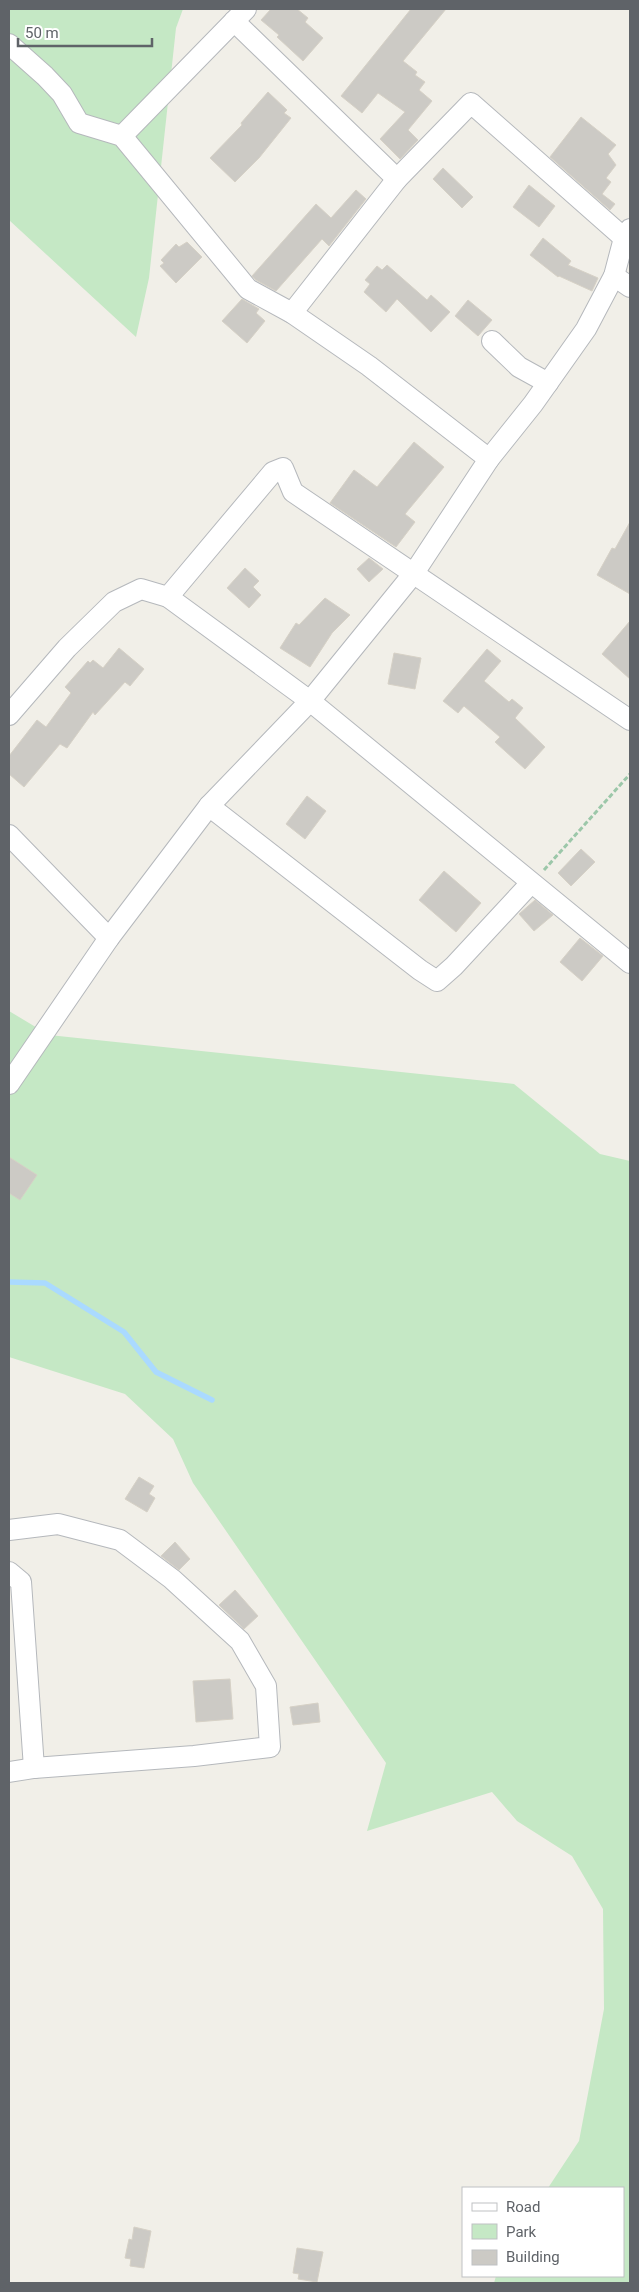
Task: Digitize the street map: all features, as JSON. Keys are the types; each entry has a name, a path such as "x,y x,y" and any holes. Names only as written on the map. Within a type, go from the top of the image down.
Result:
{"street":[{"path":"122,136 240,15 397,179"},
{"path":"9,44 62,94 79,123 122,136 248,289 292,313 369,366 489,459"},
{"path":"9,1084 109,938 208,806 310,701 414,573 489,459 548,383 586,329 614,276 627,233 472,103 397,179 292,313"},
{"path":"614,276 630,287"},
{"path":"492,341 519,367 548,383"},
{"path":"168,598 273,472 284,468 293,492 630,720"},
{"path":"9,715 67,648 114,602 141,589 168,598 310,701 630,963"},
{"path":"208,806 412,964 438,981 531,883"},
{"path":"9,835 109,938"},
{"path":"9,1530 58,1524 120,1540 172,1579 240,1641 266,1686 270,1747 194,1756 34,1768 9,1772"},
{"path":"13,1579 34,1768"}],"path":[{"path":"531,883 630,774"}],"green space":[{"path":"9,9 183,9 176,28 149,278 136,337 9,220"},
{"path":"9,1011 49,1035 514,1084 600,1154 630,1161 630,2283 494,2283 496,2277 624,2277 624,2187 549,2187 579,2141 604,2009 603,1909 572,1856 517,1821 492,1792 367,1831 386,1763 193,1483 173,1439 125,1394 9,1357"}],"building":[{"path":"271,9 297,9 308,18 305,22 323,38 303,61 277,37 279,35 261,20"},
{"path":"411,9 446,9 403,61 417,72 415,75 425,82 419,90 432,101 408,130 418,140 400,159 380,139 405,112 378,93 362,113 341,96"},
{"path":"268,92 287,110 284,113 291,118 259,158 235,182 210,158 242,125 241,123"},
{"path":"581,117 616,145 608,154 616,165 606,178 611,182 602,194 615,204 610,210 550,157"},
{"path":"443,168 473,197 462,208 433,179"},
{"path":"529,185 555,206 539,227 513,207"},
{"path":"356,190 366,199 329,246 322,239 276,291 252,276 316,204 331,218"},
{"path":"543,238 571,261 568,265 598,278 592,291 558,277 530,255"},
{"path":"187,242 202,257 176,283 160,266 164,263 161,260 176,244 179,247"},
{"path":"387,265 427,300 431,295 450,312 431,332 397,299 386,312 364,292 370,284 365,280 377,266 382,270"},
{"path":"242,299 259,309 256,313 265,321 247,343 222,321"},
{"path":"468,300 492,320 478,336 455,316"},
{"path":"414,442 444,467 405,514 415,522 396,547 330,503 354,470 377,487"},
{"path":"630,522 630,594 597,575 612,548 615,549"},
{"path":"369,558 383,569 369,582 357,569"},
{"path":"245,568 259,581 253,587 261,595 249,608 227,588"},
{"path":"325,598 350,615 332,633 310,667 280,648 296,623 299,625"},
{"path":"630,621 630,679 602,654"},
{"path":"119,648 144,669 130,686 125,682 95,715 93,712 67,748 60,744 24,787 9,774 9,756 37,720 46,727 71,693 65,687 88,661 90,663 93,660 103,668"},
{"path":"487,649 501,661 484,681 509,702 512,699 523,708 515,718 545,747 525,769 495,742 500,737 464,706 458,713 443,701"},
{"path":"394,653 421,658 415,689 388,684"},
{"path":"307,796 326,811 305,839 286,824"},
{"path":"581,849 595,862 571,886 558,873"},
{"path":"444,871 481,903 456,932 419,900"},
{"path":"535,900 553,915 534,931 519,914"},
{"path":"580,938 603,956 582,981 560,962"},
{"path":"9,1157 37,1175 20,1200 9,1193"},
{"path":"139,1477 154,1486 149,1494 155,1498 147,1512 125,1499"},
{"path":"175,1542 190,1559 179,1570 161,1556"},
{"path":"235,1590 258,1616 244,1629 219,1605"},
{"path":"230,1679 233,1719 196,1722 193,1681"},
{"path":"318,1703 320,1722 293,1725 290,1707"},
{"path":"134,2227 151,2231 144,2268 130,2266 131,2259 125,2258 129,2239 132,2240"},
{"path":"297,2248 323,2252 317,2282 298,2279 299,2274 293,2273"}],"waterway":[{"path":"9,1282 45,1283 124,1332 156,1372 212,1400"}]}
